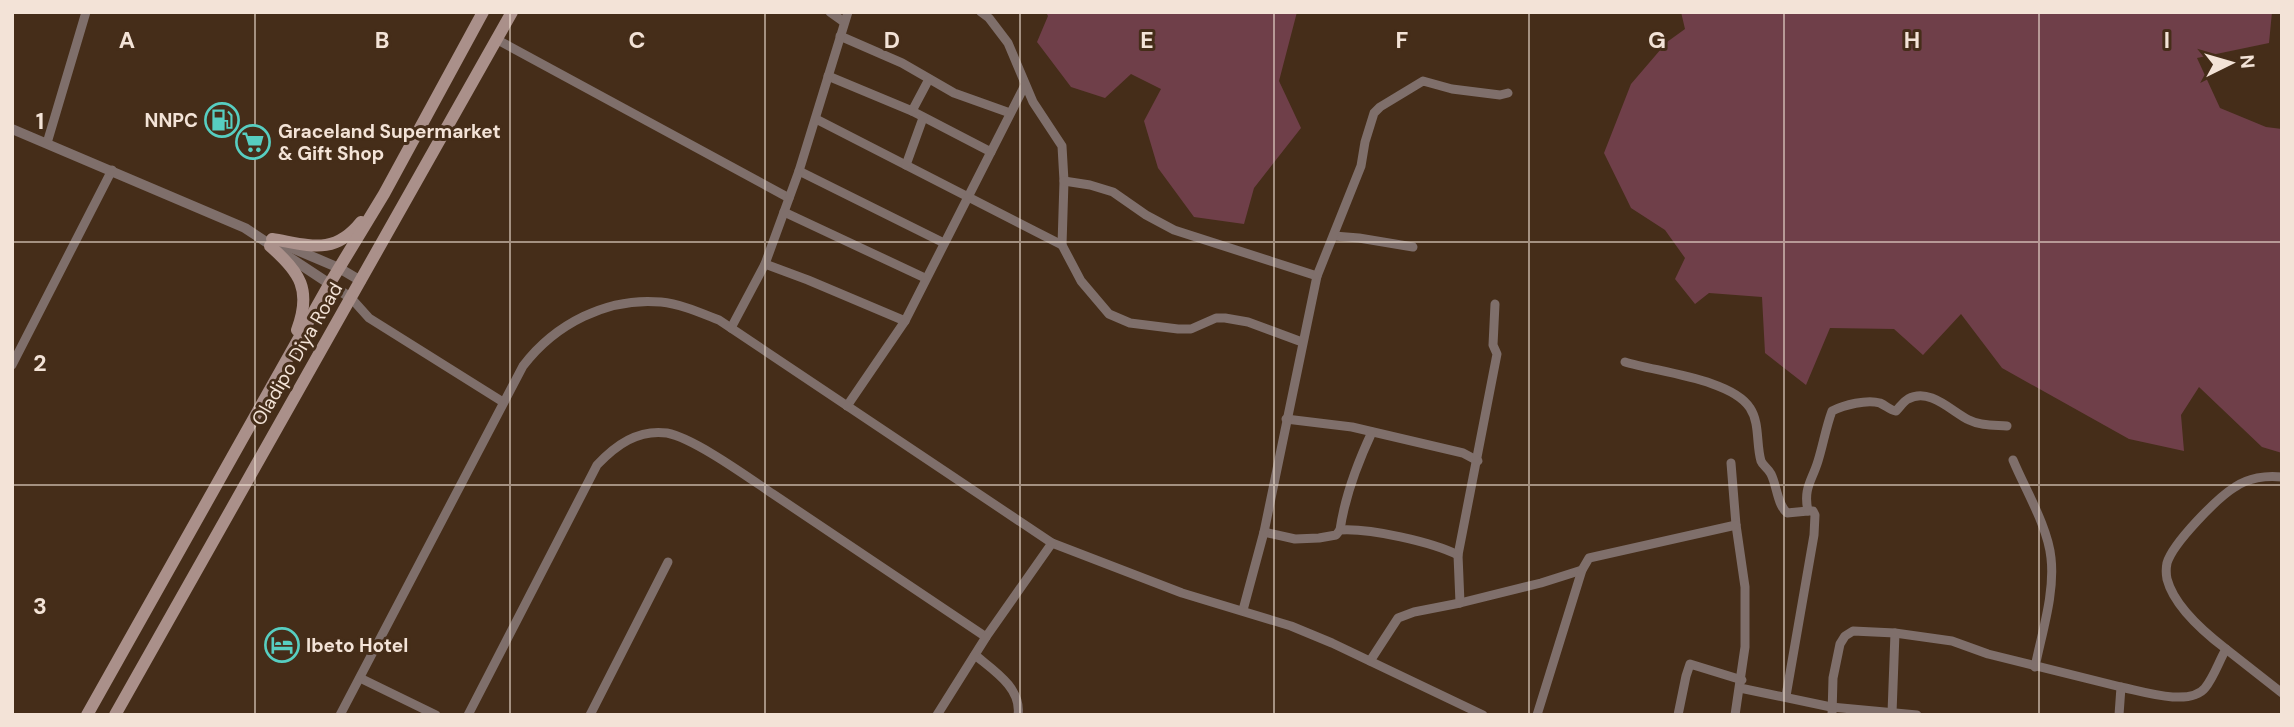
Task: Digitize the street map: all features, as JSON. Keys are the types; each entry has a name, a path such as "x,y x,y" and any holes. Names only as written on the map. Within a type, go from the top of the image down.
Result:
{"main road":[{"name":"Oladipo Diya Road","path":"87,715 330,283 384,194 483,12"},
{"name":"Oladipo Diya Road","path":"115,715 512,12"},
{"path":"267,240 312,247 340,240 355,230 384,194"},
{"path":"267,240 303,286 304,310 286,363"}],"street":[{"path":"47,143 86,12"},
{"path":"731,328 765,264 816,119 846,17 830,12"},
{"path":"981,12 1008,43 1033,102 1062,146 1062,245 1081,281 1109,314 1130,323 1191,329 1216,318 1225,318 1302,342"},
{"path":"840,36 902,62 954,93 1010,113"},
{"path":"496,39 789,198"},
{"path":"828,76 912,111 991,152"},
{"path":"912,111 929,79"},
{"path":"1243,610 1264,532 1317,276 1361,166 1365,142 1376,110 1423,81 1452,89 1500,95 1508,93"},
{"path":"847,406 905,321 1025,85"},
{"path":"906,164 923,118"},
{"path":"816,119 1062,245"},
{"path":"12,129 267,240 339,268 362,281"},
{"path":"12,365 111,170"},
{"path":"799,171 944,243"},
{"path":"1064,181 1112,192 1161,224 1184,234 1317,276"},
{"path":"784,212 925,278"},
{"path":"1334,236 1359,237 1413,247"},
{"path":"267,240 351,298 369,318 503,402"},
{"path":"765,264 808,279 905,321"},
{"path":"340,715 523,366 536,349 567,325 609,307 647,302 673,304 719,320 1052,543 1182,593 1291,626 1483,715"},
{"path":"1460,603 1458,555 1497,354 1493,345 1495,304"},
{"path":"1625,362 1693,377 1726,389 1747,404 1754,417 1762,461 1771,475 1783,509 1787,513 1808,510 1815,515 1814,535 1786,696"},
{"path":"1808,510 1808,483 1818,462 1834,410 1878,403 1896,411 1906,400 1921,397 1948,405 1980,425 2007,426"},
{"path":"1286,419 1372,432 1463,453 1478,461"},
{"path":"1264,532 1295,539 1338,534 1343,505 1372,432"},
{"path":"468,715 597,465 613,448 627,439 651,433 676,436 730,465 986,636"},
{"path":"2013,460 2047,539 2051,557 2050,590 2035,667"},
{"path":"1731,463 1735,525 1745,587 1745,647 1735,715"},
{"path":"2282,477 2250,480 2236,486 2198,520 2167,563 2167,580 2192,618 2282,693"},
{"path":"1537,715 1582,570 1591,557 1735,525"},
{"path":"1340,530 1378,532 1434,545 1458,555"},
{"path":"937,715 986,636 1052,543"},
{"path":"590,715 668,562"},
{"path":"1370,661 1398,618 1541,583 1582,570"},
{"path":"1831,711 1840,644 1845,636 1853,631 1895,633 1952,641 2035,667 2160,695 2199,694 2206,687 2226,649"},
{"path":"1892,713 1895,633"},
{"path":"975,655 1017,695 1018,715"},
{"path":"1678,715 1690,664 1741,684 1831,711 1917,715"},
{"path":"360,678 436,715"},
{"path":"2119,715 2120,687"}],"shaded area":[{"path":"1046,12 1297,12 1279,81 1301,128 1254,188 1244,224 1194,217 1158,168 1144,121 1161,89 1131,74 1105,98 1071,87 1037,42 1048,16"},
{"path":"1681,12 2272,12 2269,43 2197,58 2220,108 2266,127 2282,129 2282,453 2262,447 2199,387 2181,415 2184,451 2129,439 2002,368 1961,314 1923,355 1894,329 1830,328 1806,385 1765,353 1762,297 1709,293 1695,304 1675,279 1685,258 1665,230 1631,208 1604,153 1631,84 1667,42 1685,29"}],"place":[{"name":"NNPC","path":"222,120"},
{"name":"Graceland Supermarket & Gift Shop","path":"253,142"},
{"name":"Ibeto Hotel","path":"282,645"}]}
